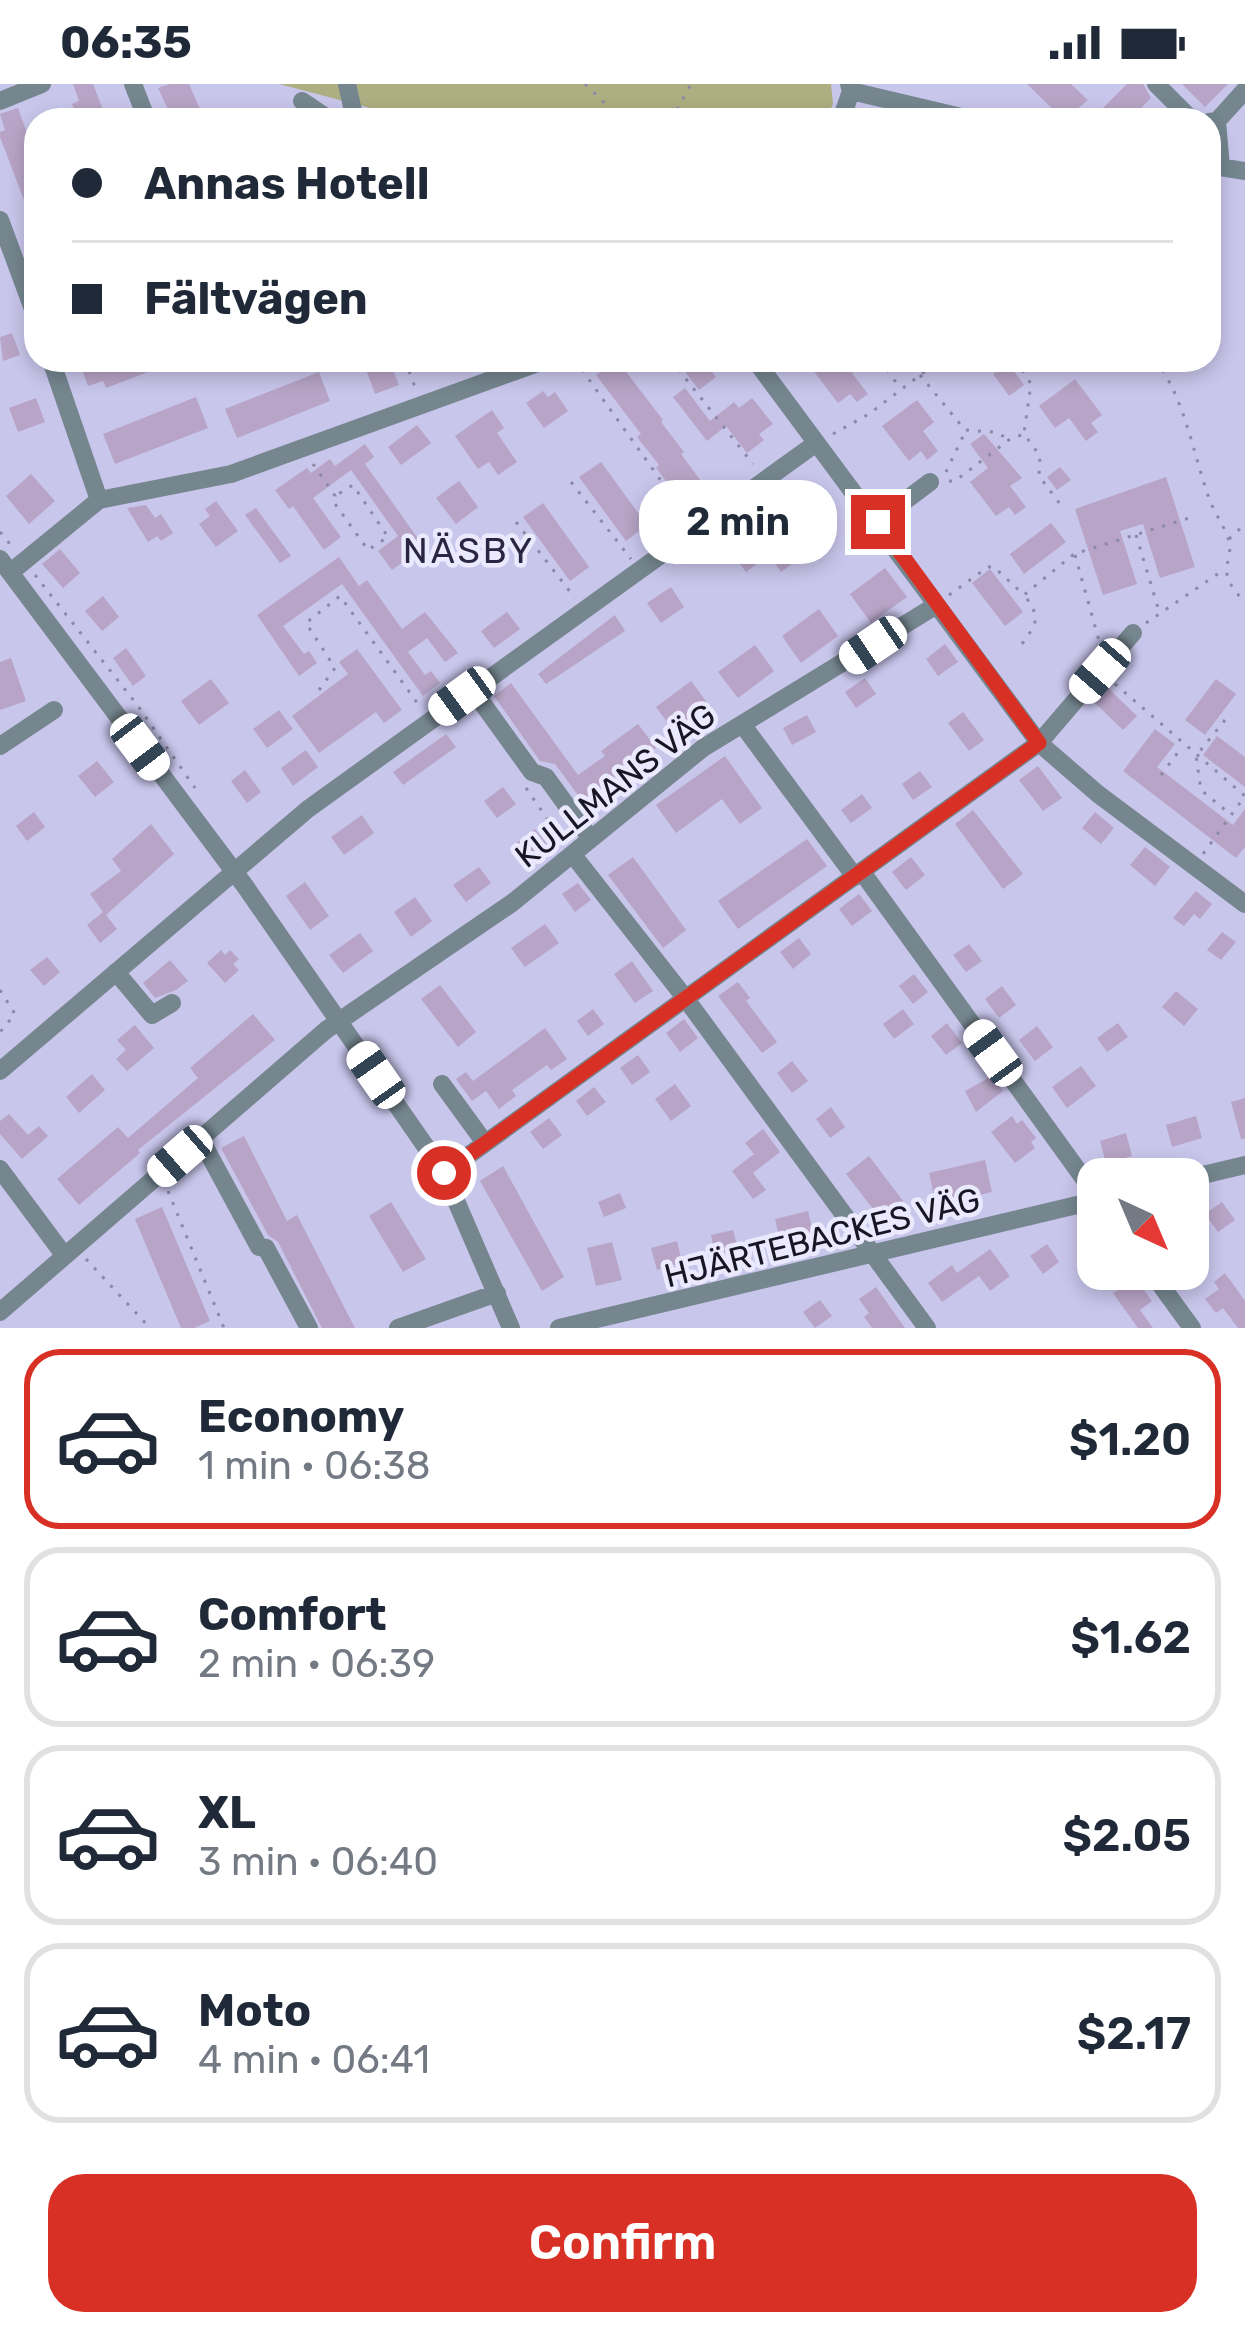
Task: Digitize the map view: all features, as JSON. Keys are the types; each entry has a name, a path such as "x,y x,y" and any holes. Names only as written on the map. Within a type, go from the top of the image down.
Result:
{"street":[{"path":"0,100 42,84"},
{"path":"1156,84 1180,108"},
{"path":"859,88 931,108"},
{"path":"1221,113 1245,90"},
{"path":"302,101 312,108"},
{"path":"0,220 24,285"},
{"path":"55,372 99,500"},
{"path":"511,372 231,474 99,500 6,566 234,873 444,1173 511,1328"},
{"path":"763,372 1039,743 1098,794 1245,904"},
{"path":"0,1071 308,809 815,444"},
{"path":"878,522 930,482"},
{"name":"KULLMANS VÄG","path":"0,1312 338,1021 512,903 636,799 742,724 935,605"},
{"path":"444,1173 1039,743 1133,633"},
{"path":"472,689 532,772 546,777 591,839"},
{"path":"0,746 54,710"},
{"path":"742,724 1077,1171"},
{"path":"573,855 686,999 927,1328"},
{"path":"116,972 152,1015 172,1003"},
{"path":"442,1084 485,1143"},
{"path":"200,1138 309,1328"},
{"path":"1209,1174 1245,1165"},
{"path":"0,1168 69,1251"},
{"name":"HJÄRTEBACKES VÄG","path":"559,1328 1077,1204"},
{"path":"1165,1290 1192,1328"},
{"path":"406,1325 497,1293"},
{"path":"649,1309 662,1328"}],"path":[{"path":"585,84 610,108"},
{"path":"409,372 421,403"},
{"path":"584,372 696,529"},
{"path":"680,372 766,480"},
{"path":"888,372 901,390"},
{"path":"815,444 869,414 924,372"},
{"path":"1024,372 1031,384 1024,434 1040,455 1039,476 1060,504"},
{"path":"1164,372 1229,539"},
{"path":"920,375 965,430 994,432 1010,439"},
{"path":"965,430 942,482 955,481 1010,439 1024,434"},
{"path":"302,448 335,496"},
{"path":"571,482 639,570"},
{"path":"353,485 388,537 368,550 333,501 335,496 353,485"},
{"path":"1024,595 1075,554 1189,518"},
{"path":"516,522 584,609"},
{"path":"1245,524 1229,539 1223,570 1231,589 1245,602"},
{"path":"1136,535 1160,612"},
{"path":"1075,554 1103,668 1183,745 1245,796 1195,866"},
{"path":"935,605 988,567 1001,571 1038,613 1038,621 1022,644"},
{"path":"1133,633 1223,570"},
{"path":"319,690 335,668 305,622 340,596 429,720"},
{"path":"1225,721 1196,756 1201,790 1231,815"},
{"path":"1161,775 1183,745"},
{"path":"0,990 16,1014 0,1031"},
{"path":"160,1173 224,1328"},
{"path":"69,1251 150,1328"}],"green space":[{"path":"279,84 831,84 833,104 831,108 370,108"}],"building":[{"path":"73,84 93,84 102,108 73,108 72,104 79,101"},
{"path":"189,84 200,108 167,108 158,88"},
{"path":"1027,84 1071,84 1088,100 1078,108 1052,108"},
{"path":"1127,84 1143,84 1151,98 1141,108 1103,108"},
{"path":"1182,84 1228,84 1205,107"},
{"path":"18,108 24,125 24,200 0,137 5,130 0,114"},
{"path":"12,333 20,355 3,361 0,337"},
{"path":"83,372 148,372 106,388 103,381 88,386"},
{"path":"319,372 330,401 237,438 225,409"},
{"path":"367,372 394,372 399,385 375,394"},
{"path":"626,372 704,485 682,502 637,437 641,434 596,375"},
{"path":"685,372 712,372 716,377 699,390"},
{"path":"814,372 853,372 868,394 857,402 850,394 838,403"},
{"path":"1015,372 1024,385 1009,396 993,374"},
{"path":"1075,379 1102,415 1091,423 1098,432 1086,441 1069,418 1055,428 1039,406"},
{"path":"685,388 710,421 734,402 739,408 752,398 773,424 759,434 764,440 747,453 726,426 707,441 673,397"},
{"path":"543,391 548,397 555,392 568,411 544,428 526,403"},
{"path":"196,397 208,428 115,464 103,434"},
{"path":"36,398 45,422 18,432 9,408"},
{"path":"917,400 934,422 923,431 938,451 927,460 921,451 909,461 882,426"},
{"path":"492,410 504,428 497,433 517,462 498,475 489,462 478,469 455,436"},
{"path":"417,425 431,443 401,465 388,447"},
{"path":"984,434 1022,478 1010,486 1026,507 1015,515 1009,507 996,516 970,482 988,468 970,444"},
{"path":"365,444 374,457 365,464 424,547 392,570 378,551 398,536 351,470 313,498 341,537 324,550 293,506 289,509 275,490 307,468 311,473 330,459 335,466"},
{"path":"601,462 647,525 626,541 579,477"},
{"path":"1060,467 1071,480 1057,490 1047,477"},
{"path":"31,474 55,501 29,524 6,496"},
{"path":"1166,477 1195,567 1160,578 1143,524 1120,531 1137,584 1103,595 1075,509"},
{"path":"459,481 478,507 456,524 436,498"},
{"path":"216,501 238,531 216,547 199,524 210,516 205,509"},
{"path":"543,503 589,567 570,581 523,517"},
{"path":"801,503 823,533 788,558 792,564 781,572 769,555 746,572 726,546 741,535 746,541"},
{"path":"146,505 155,518 161,514 173,533 161,541 157,536 148,542 127,508"},
{"path":"256,508 291,556 280,563 245,515"},
{"path":"1051,523 1066,542 1024,574 1010,554"},
{"path":"60,549 80,573 63,588 42,564"},
{"path":"339,557 359,586 367,580 402,629 425,612 458,653 445,662 427,638 408,652 425,675 431,671 440,683 423,696 342,584 283,626 317,663 299,676 257,615"},
{"path":"885,568 907,597 871,623 850,594"},
{"path":"990,569 1023,612 1005,626 972,583"},
{"path":"671,587 684,607 661,623 647,603"},
{"path":"103,596 119,617 102,631 85,611"},
{"path":"819,609 838,636 801,663 782,636"},
{"path":"507,612 520,629 494,648 481,631"},
{"path":"615,615 625,631 546,684 538,674"},
{"path":"945,644 958,662 938,676 926,659"},
{"path":"755,645 774,671 738,698 718,672"},
{"path":"126,648 146,676 133,686 113,658"},
{"path":"357,649 402,710 384,723 376,712 319,753 292,716 348,674 339,662"},
{"path":"11,658 26,701 0,710 0,662"},
{"path":"865,678 876,694 856,708 845,692"},
{"path":"211,679 229,703 199,725 181,701"},
{"path":"1216,679 1236,694 1205,735 1185,720"},
{"path":"691,681 711,708 676,734 656,707"},
{"path":"511,683 578,775 638,724 656,748 620,774 624,780 587,807 555,764 540,761 494,696"},
{"path":"1108,688 1137,716 1123,730 1094,702"},
{"path":"279,710 293,729 267,748 253,729"},
{"path":"963,712 984,740 969,751 948,723"},
{"path":"807,715 816,732 792,745 783,728"},
{"path":"1155,729 1175,744 1157,767 1233,825 1245,809 1245,847 1236,858 1123,771"},
{"path":"446,734 456,747 403,785 393,772"},
{"path":"1217,736 1245,757 1245,787 1203,755"},
{"path":"306,750 318,767 293,786 281,768"},
{"path":"725,756 762,808 740,824 722,799 676,833 656,805"},
{"path":"97,761 114,782 95,797 78,776"},
{"path":"1038,766 1062,798 1043,811 1019,780"},
{"path":"245,770 261,792 247,803 231,781"},
{"path":"920,771 932,787 913,800 902,784"},
{"path":"503,787 516,804 497,818 484,801"},
{"path":"862,794 872,808 851,823 841,810"},
{"path":"973,810 1023,874 1003,889 955,824"},
{"path":"34,812 45,827 27,841 16,826"},
{"path":"1095,812 1114,828 1101,844 1082,828"},
{"path":"362,815 374,833 344,855 331,837"},
{"path":"151,824 174,854 106,915 117,929 100,943 87,925 103,912 90,894 121,871 112,859"},
{"path":"535,829 549,847 527,863 514,845"},
{"path":"807,839 827,866 738,929 718,901"},
{"path":"1145,847 1170,867 1155,886 1130,865"},
{"path":"633,857 686,930 663,948 608,875"},
{"path":"911,857 925,875 906,890 892,872"},
{"path":"479,867 491,883 466,902 453,885"},
{"path":"305,882 329,916 310,930 286,896"},
{"path":"578,883 591,900 575,912 562,894"},
{"path":"1196,891 1212,904 1200,919 1194,914 1184,926 1173,918"},
{"path":"859,894 872,911 852,926 839,909"},
{"path":"415,897 432,921 411,937 394,912"},
{"path":"545,924 559,943 525,967 511,948"},
{"path":"1222,932 1236,942 1221,960 1207,950"},
{"path":"360,933 373,951 343,973 329,955"},
{"path":"799,938 811,954 793,969 780,952"},
{"path":"969,944 982,961 966,972 953,955"},
{"path":"221,950 225,955 230,950 239,959 233,964 239,970 225,983 207,963"},
{"path":"47,957 60,972 44,986 30,970"},
{"path":"170,960 188,981 155,998 143,983"},
{"path":"632,961 653,991 635,1003 614,974"},
{"path":"914,974 928,992 913,1004 899,986"},
{"path":"738,982 750,998 746,1001 777,1042 762,1053 718,996"},
{"path":"440,985 476,1032 458,1047 421,999"},
{"path":"1002,986 1016,1005 999,1018 985,999"},
{"path":"1176,991 1198,1009 1184,1026 1162,1007"},
{"path":"593,1009 604,1024 588,1036 577,1021"},
{"path":"903,1009 914,1024 894,1039 883,1024"},
{"path":"253,1014 275,1040 138,1150 79,1205 57,1179 118,1127 128,1138 198,1078 190,1068"},
{"path":"684,1019 698,1038 680,1052 666,1033"},
{"path":"947,1023 962,1043 946,1055 931,1036"},
{"path":"1118,1023 1128,1037 1107,1052 1097,1038"},
{"path":"135,1025 154,1048 127,1071 116,1059 126,1050 117,1040"},
{"path":"1037,1026 1053,1047 1035,1061 1019,1040"},
{"path":"545,1028 567,1059 551,1070 547,1065 512,1090 516,1096 499,1109 486,1091 472,1101 456,1079 466,1072 473,1081"},
{"path":"638,1055 650,1072 632,1085 620,1068"},
{"path":"792,1061 808,1081 792,1093 777,1073"},
{"path":"1081,1066 1096,1086 1067,1108 1052,1087"},
{"path":"92,1074 105,1090 79,1113 66,1097"},
{"path":"992,1076 1003,1091 976,1112 965,1091"},
{"path":"675,1084 691,1106 671,1121 655,1099"},
{"path":"594,1087 606,1102 587,1116 576,1101"},
{"path":"1245,1098 1245,1139 1241,1139 1231,1102"},
{"path":"831,1107 845,1127 830,1138 816,1119"},
{"path":"9,1114 28,1135 39,1126 48,1136 22,1159 0,1134 0,1121"},
{"path":"1012,1116 1017,1124 1022,1120 1036,1138 1031,1142 1035,1148 1015,1163 991,1132"},
{"path":"1196,1116 1202,1138 1172,1147 1166,1125"},
{"path":"549,1118 562,1135 543,1149 530,1132"},
{"path":"763,1129 780,1152 753,1173 766,1190 753,1199 732,1171 754,1154 745,1143"},
{"path":"1126,1133 1132,1156 1105,1158 1100,1141"},
{"path":"244,1136 287,1221 297,1215 355,1328 322,1328 278,1242 268,1235 221,1148"},
{"path":"869,1156 903,1201 880,1218 846,1174"},
{"path":"985,1160 992,1192 936,1205 929,1173"},
{"path":"503,1166 564,1277 542,1291 480,1181"},
{"path":"620,1193 626,1208 604,1217 598,1202"},
{"path":"391,1202 426,1259 403,1272 369,1216"},
{"path":"1222,1202 1235,1220 1218,1232 1209,1211"},
{"path":"162,1207 210,1321 194,1328 181,1328 135,1219"},
{"path":"808,1211 813,1232 780,1241 775,1219"},
{"path":"733,1230 738,1248 715,1254 711,1235"},
{"path":"677,1241 682,1263 657,1270 651,1248"},
{"path":"612,1242 622,1280 596,1286 587,1248"},
{"path":"1047,1244 1059,1262 1043,1274 1030,1256"},
{"path":"990,1249 1010,1276 990,1291 979,1276 942,1302 928,1283 952,1265 957,1273"},
{"path":"1225,1273 1245,1301 1245,1328 1238,1328 1223,1308 1216,1313 1205,1299 1219,1289 1214,1282"},
{"path":"876,1287 905,1328 872,1328 864,1317 869,1313 859,1299"},
{"path":"1144,1290 1152,1301 1140,1310 1153,1328 1138,1328 1113,1293"},
{"path":"820,1300 832,1316 815,1328 803,1312"}],"district":[{"name":"NÄSBY","path":"469,550"}],"route":[{"path":"444,1173 1039,743 878,522"}]}
